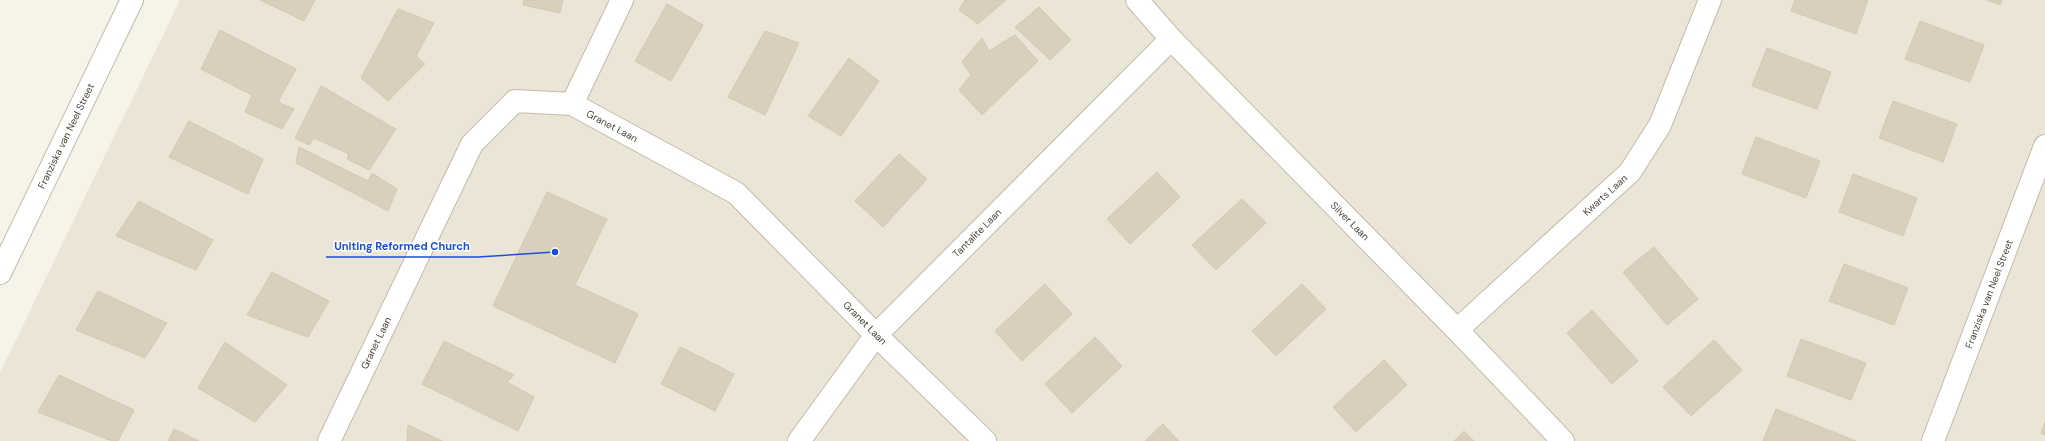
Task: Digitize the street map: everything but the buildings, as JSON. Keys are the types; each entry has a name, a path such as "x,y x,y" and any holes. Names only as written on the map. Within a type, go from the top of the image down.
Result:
{"street":[{"name":"Franziska van Neel Street","path":"0,273 132,0"},
{"path":"572,104 622,0"},
{"name":"Silver Laan","path":"1137,0 1171,38 1457,330 1563,441"},
{"name":"Kwarts Laan","path":"1457,330 1630,172 1660,125 1710,0"},
{"name":"Tantalite Laan","path":"799,441 876,335 1171,38"},
{"name":"Granet Laan","path":"329,441 472,144 515,101 572,104 736,193 876,335 985,441"},
{"name":"Franziska van Neel Street","path":"1933,441 2045,146"}],"shaded area":[{"path":"180,0 2045,0 2045,441 0,441 0,373"}],"place":[{"name":"Uniting Reformed Church","path":"555,252"}]}
